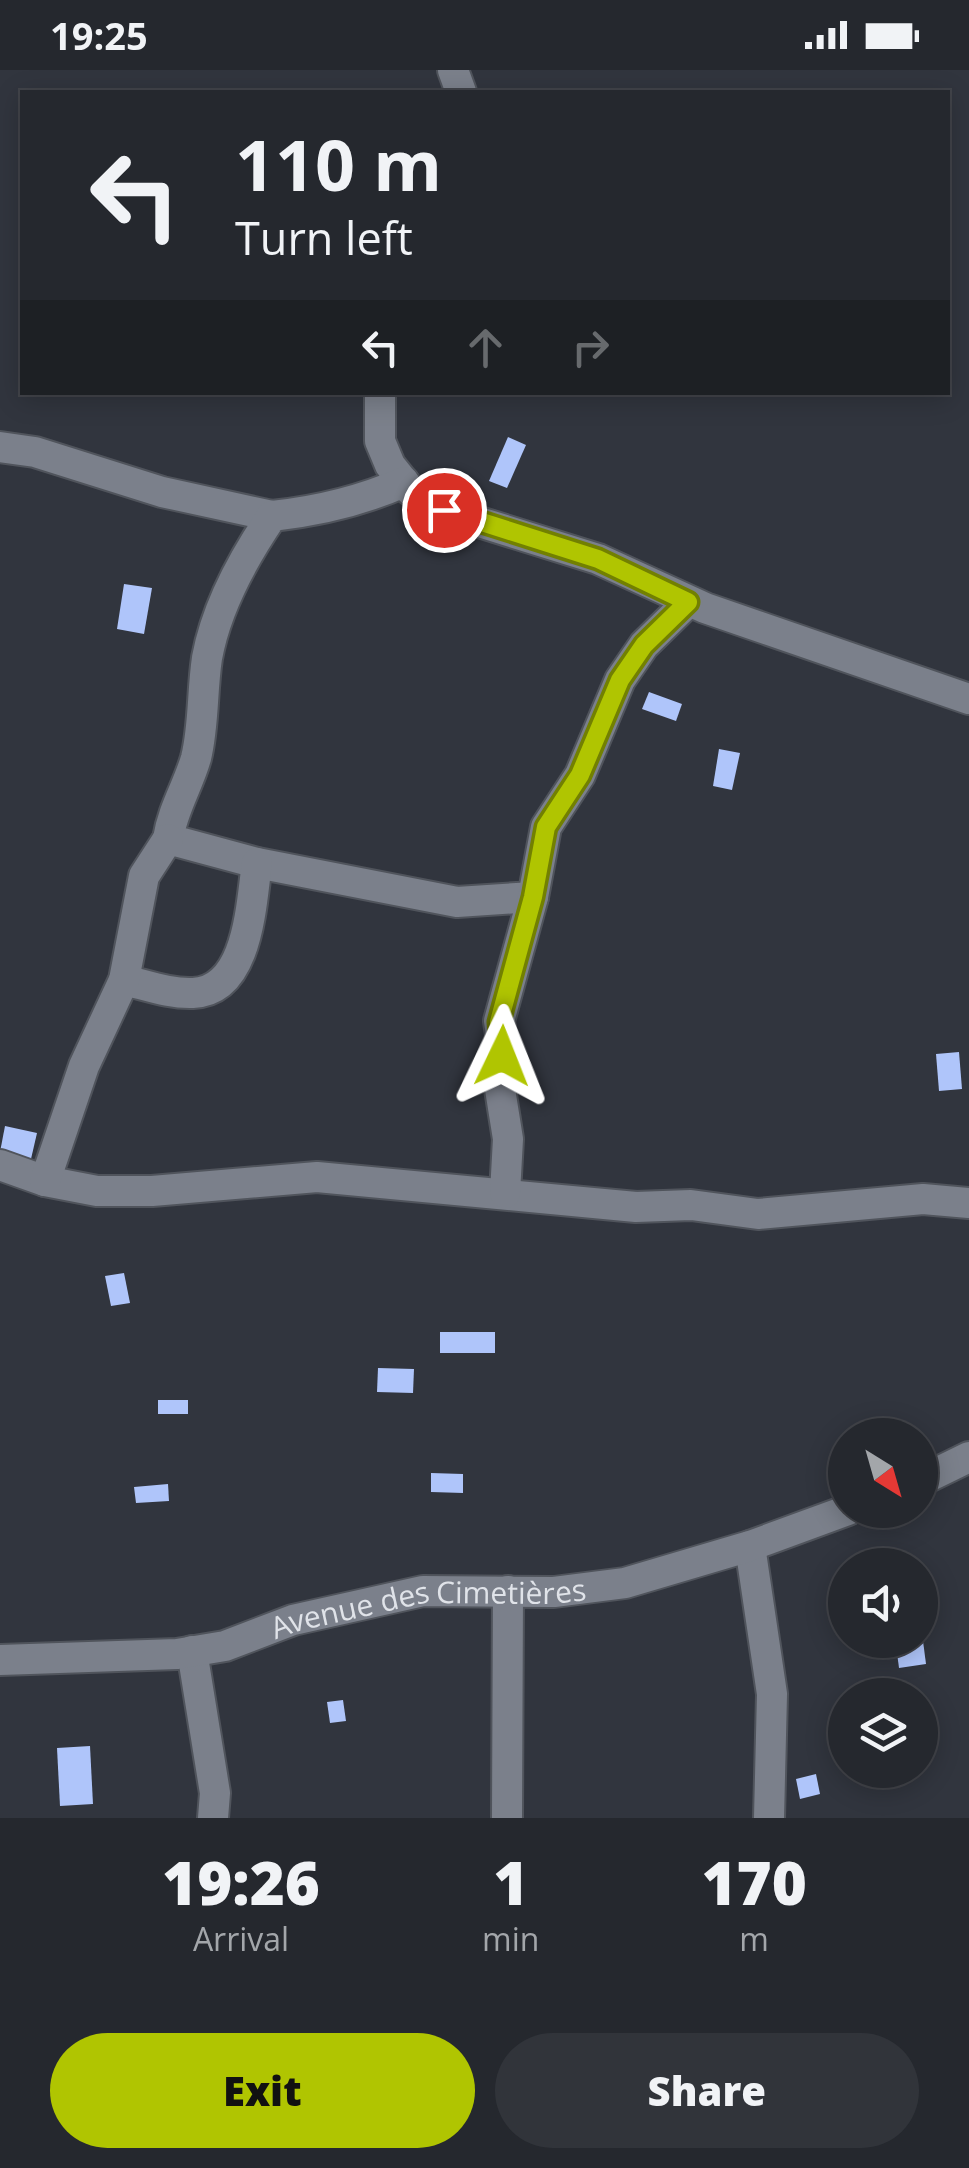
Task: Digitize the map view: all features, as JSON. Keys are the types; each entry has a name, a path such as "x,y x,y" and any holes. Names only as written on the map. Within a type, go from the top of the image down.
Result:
{"street":[{"path":"380,395 380,441 390,465 421,498 454,515 598,559 688,602 969,698"},
{"path":"0,447 35,452 162,492 272,516 361,500 404,482"},
{"path":"44,1181 84,1066 124,980 144,876 168,839 174,810 195,762 208,655 230,592 254,542 272,516"},
{"path":"505,1193 508,1139 500,1089 499,1022 533,897 546,827 580,775 620,680 644,645 688,602"},
{"path":"168,839 257,863 457,902 533,897"},
{"path":"124,980 198,993 220,984 237,964 247,931 257,863"},
{"path":"0,1165 44,1181 97,1191 152,1192 317,1177 636,1208 691,1204 758,1214 922,1199 969,1203"},
{"path":"938,1472 969,1457"},
{"name":"Avenue des Cimetières","path":"0,1660 225,1646 293,1620 384,1598 450,1590 554,1592 625,1583 750,1546 828,1517"},
{"path":"750,1546 772,1694 768,1818"},
{"path":"508,1590 508,1818"},
{"path":"192,1651 215,1793 213,1818"}],"building":[{"path":"508,437 526,445 507,488 489,481"},
{"path":"124,584 152,588 144,634 117,629"},
{"path":"649,692 682,704 676,721 642,709"},
{"path":"719,749 740,753 732,790 713,786"},
{"path":"959,1052 962,1089 939,1091 936,1054"},
{"path":"5,1126 37,1133 31,1159 0,1152"},
{"path":"124,1273 130,1303 111,1306 105,1276"},
{"path":"440,1332 495,1332 495,1353 440,1353"},
{"path":"378,1368 414,1369 413,1393 377,1392"},
{"path":"158,1400 188,1400 188,1414 158,1414"},
{"path":"431,1473 463,1474 463,1493 431,1492"},
{"path":"168,1484 169,1501 136,1503 134,1487"},
{"path":"898,1658 925,1658 926,1664 899,1668"},
{"path":"343,1700 346,1721 330,1723 327,1702"},
{"path":"90,1746 93,1804 60,1806 57,1748"},
{"path":"816,1774 820,1794 800,1799 796,1779"}],"route":[{"path":"444,510 598,559 688,602 644,645 620,680 580,775 546,827 533,897 499,1022 502,1056"}]}
